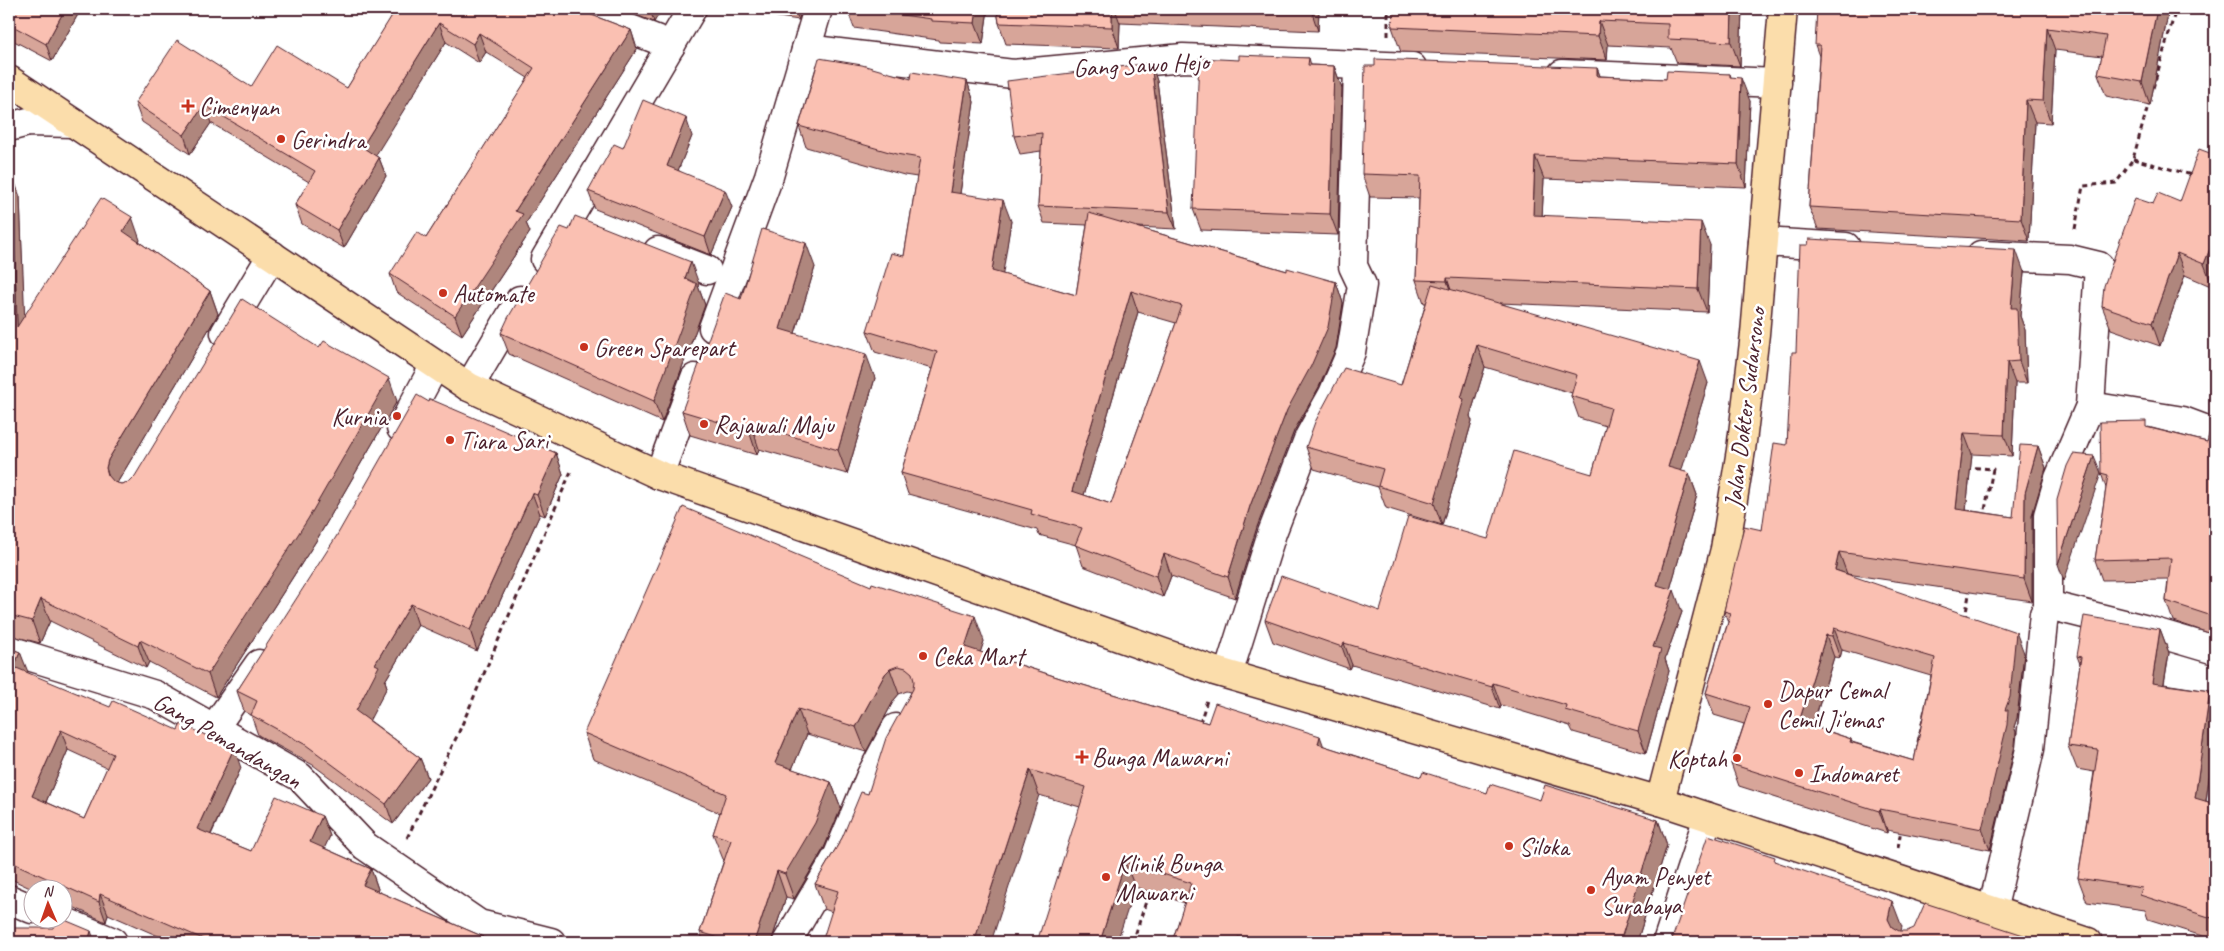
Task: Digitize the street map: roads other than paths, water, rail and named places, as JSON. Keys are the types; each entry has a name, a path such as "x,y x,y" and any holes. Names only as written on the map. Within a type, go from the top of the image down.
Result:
{"main road":[{"name":"Jalan Dokter Sudarsono","path":"1660,800 1725,549 1741,450 1763,242 1783,9"},
{"path":"9,80 468,387 659,475 1222,673 1660,800 1892,878 1927,903 1992,911 2088,942"}],"street":[{"path":"579,9 672,45"},
{"path":"468,387 692,9"},
{"path":"659,475 769,176 818,9"},
{"name":"Gang Sawo Hejo","path":"806,49 1013,74 1183,58 1438,68"},
{"path":"1222,673 1272,533 1306,446 1333,394 1351,352 1362,285 1353,266 1358,65"},
{"path":"1538,73 1777,83"},
{"path":"9,127 28,122 73,123"},
{"path":"570,216 598,226"},
{"path":"634,241 707,270"},
{"path":"1763,242 1872,248"},
{"path":"1961,253 2070,260 2099,266 2090,406 2059,478 2048,515 2048,608 2044,614 2030,749 1992,911"},
{"path":"211,356 272,255"},
{"path":"388,449 435,365"},
{"path":"2090,406 2183,421 2215,433"},
{"path":"2048,608 2056,607 2144,629 2215,650"},
{"path":"214,728 272,642"},
{"name":"Gang Pemandangan","path":"9,650 155,695 300,777 365,846 479,924 551,942"},
{"path":"787,942 838,856 871,775 908,707"},
{"path":"1668,942 1708,816"},
{"path":"9,898 22,904"},
{"path":"72,925 113,942"}],"place":[{"name":"Cimenyan","path":"188,106"},
{"name":"Gerindra","path":"281,139"},
{"name":"Automate","path":"443,293"},
{"name":"Green Sparepart","path":"584,347"},
{"name":"Kurnia","path":"397,416"},
{"name":"Rajawali Maju","path":"704,424"},
{"name":"Tiara Sari","path":"450,440"},
{"name":"Ceka Mart","path":"923,656"},
{"name":"Dapur Cemal Cemil Ji'emas","path":"1768,704"},
{"name":"Bunga Mawarni","path":"1082,757"},
{"name":"Koptah","path":"1737,758"},
{"name":"Indomaret","path":"1799,773"},
{"name":"Siloka","path":"1509,846"},
{"name":"Klinik Bunga Mawarni","path":"1106,877"},
{"name":"Ayam Penyet Surabaya","path":"1591,890"}]}
